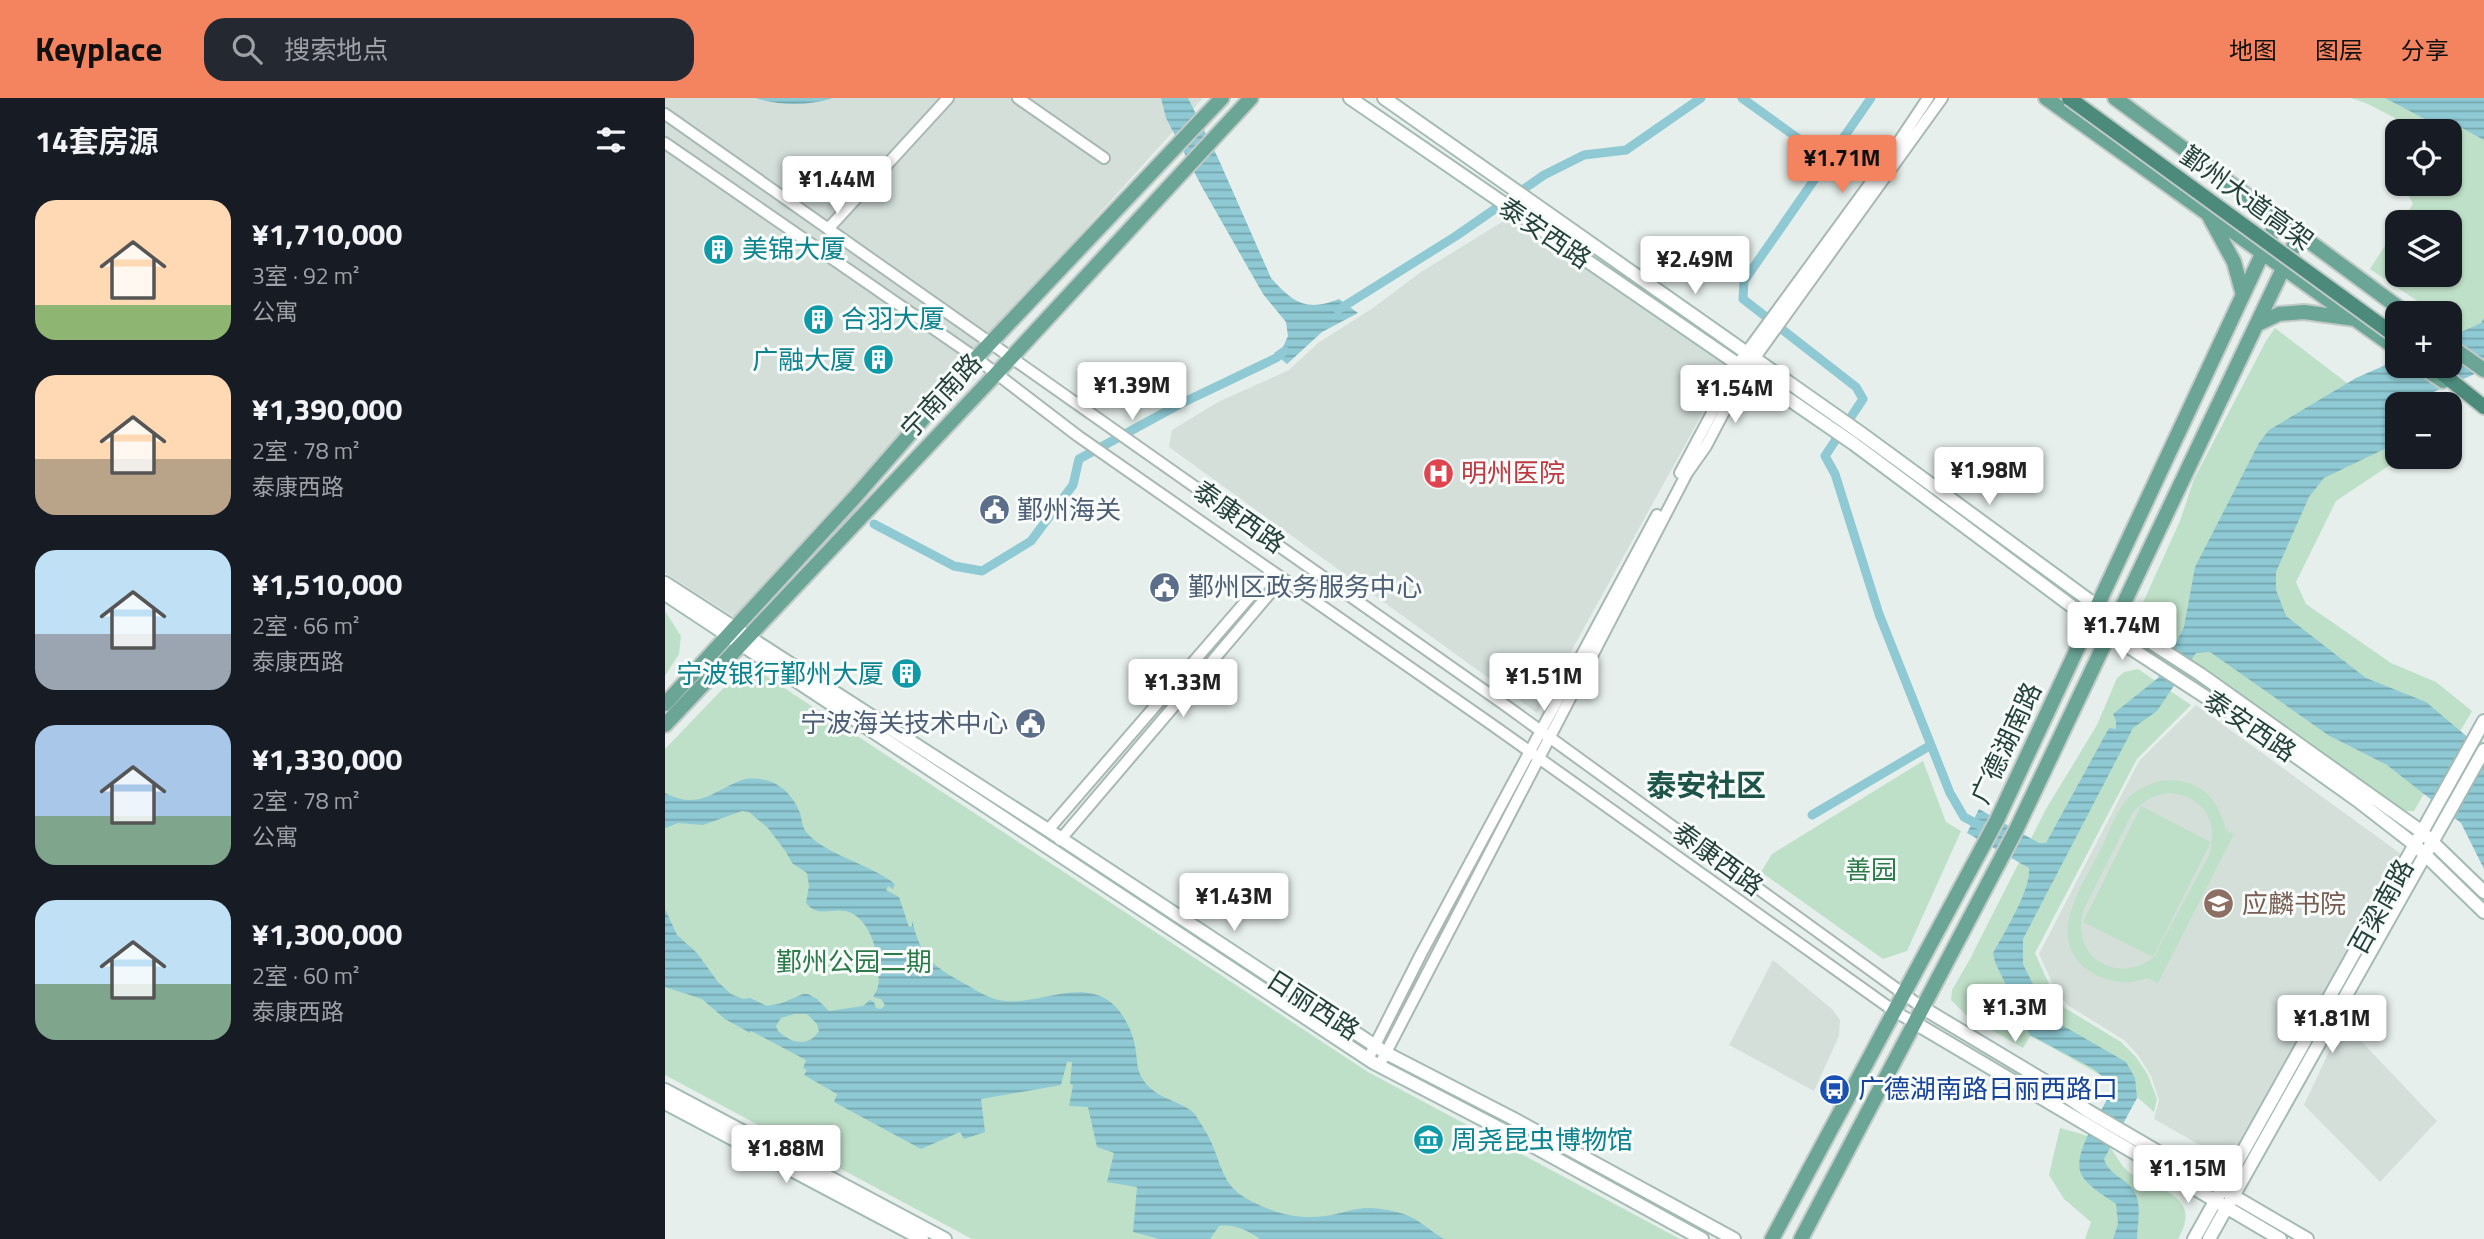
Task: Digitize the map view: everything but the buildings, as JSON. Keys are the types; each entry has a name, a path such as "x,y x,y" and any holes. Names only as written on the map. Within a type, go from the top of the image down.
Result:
{"highway":[{"name":"鄞州大道高架","path":"2069,98 2385,334"},
{"name":"鄞州大道高架","path":"2084,98 2385,322"},
{"path":"2448,378 2480,404"},
{"path":"2455,378 2480,404"}],"main road":[{"name":"宁南南路","path":"665,704 855,497 976,358 1222,98"},
{"name":"宁南南路","path":"665,725 996,374 1251,98"},
{"name":"泰安西路","path":"1350,98 1742,367 1834,422"},
{"name":"泰安西路","path":"1384,98 1750,355 1858,439 2116,620 2195,671 2427,836 2484,892"},
{"path":"2046,98 2356,319 2385,335"},
{"path":"2115,98 2390,301"},
{"path":"2207,212 2234,262 2243,295"},
{"name":"广德湖南路","path":"1772,1239 1997,820 2279,218"},
{"name":"广德湖南路","path":"1801,1239 2016,830 2300,233"},
{"path":"2256,325 2279,314 2304,312 2356,319"},
{"path":"2462,354 2484,370"},
{"path":"2440,378 2480,404"},
{"name":"泰安西路","path":"1858,439 2091,621 2294,756 2420,849 2484,912"},
{"path":"665,583 731,631"},
{"path":"665,594 731,631"},
{"name":"日丽西路","path":"731,631 1373,1063 1702,1239"},
{"name":"日丽西路","path":"744,640 1048,830 1381,1050 1734,1239"},
{"name":"百梁南路","path":"2194,1239 2228,1193 2420,849 2435,809 2481,726"},
{"name":"百梁南路","path":"2427,836 2444,819 2484,750"},
{"name":"泰康西路","path":"1923,1007 2043,1080 2085,1116"},
{"name":"泰康西路","path":"1915,1023 2228,1193 2307,1239"},
{"path":"665,1090 945,1239"},
{"path":"665,1103 922,1239"},
{"name":"泰康西路","path":"2117,1135 2221,1205 2280,1239"},
{"name":"百梁南路","path":"2209,1239 2221,1205"}],"street":[{"path":"828,229 948,98"},
{"path":"1018,98 1104,158"},
{"path":"1750,355 1759,334 1880,170 1928,98"},
{"path":"1373,1063 1742,367 1942,98"},
{"name":"泰康西路","path":"665,114 1546,734 1923,1007"},
{"name":"泰康西路","path":"665,143 976,358 1078,436 1535,755 1894,1012 1915,1023"},
{"path":"1048,830 1272,571"},
{"path":"1060,840 1282,579"}],"shaded area":[{"path":"665,98 1203,98 736,618 665,573"},
{"name":"明州医院","path":"1510,217 1724,364 1722,378 1537,713 1169,447 1172,430 1218,402 1289,370 1318,343 1373,308 1421,272"},
{"name":"应麟书院","path":"2196,705 2401,854 2230,1162 2154,1119 2159,1100 2151,1076 2138,1055 2124,1040 2069,1006 2057,993 2039,954 2139,761"},
{"path":"1773,960 1832,1009 1840,1020 1839,1036 1814,1091 1729,1045"},
{"path":"2343,1022 2437,1121 2380,1182 2304,1105"}],"green space":[{"path":"2351,98 2484,98 2484,348 2462,332 2462,301 2417,301 2397,287 2462,287 2462,210 2409,210 2413,204 2409,196 2462,196 2462,119 2397,119"},
{"path":"2385,246 2385,279 2370,269"},
{"path":"2275,328 2385,412 2385,468 2336,501 2296,582 2306,604 2391,663 2436,682 2472,711 2414,811 2405,811 2395,806 2218,683 2140,622 2140,609 2180,521 2194,479"},
{"path":"665,611 681,636 679,654 665,676"},
{"path":"2138,669 2191,705 2137,759 2035,953 2053,993 2065,1008 2121,1042 2136,1057 2148,1075 2157,1099 2154,1112 2127,1091 2030,1036 2023,1048 1967,1016 1951,1000 1952,990 2046,809 2097,725 2117,678 2124,672"},
{"name":"鄞州公园二期","path":"747,671 763,674 1368,1072 1680,1239 972,1239 665,1075 665,749 734,677"},
{"name":"善园","path":"1923,761 1946,822 1961,831 1907,951 1883,959 1761,872 1772,854"},
{"path":"2167,780 2199,787 2213,800 2226,830 2234,834 2158,983 2147,978 2128,982 2108,980 2079,963 2070,948 2070,915 2084,880 2120,808 2137,790","holes":["2158,795 2182,795 2206,813 2212,832 2209,855 2154,957 2139,965 2125,968 2111,967 2099,962 2083,940 2081,926 2084,909 2132,814 2144,802"]},
{"path":"2141,806 2211,842 2153,957 2083,922"},
{"path":"2060,1128 2086,1135 2104,1144 2130,1173 2176,1198 2184,1207 2186,1217 2178,1239 2085,1239 2091,1222 2064,1199 2049,1175"}],"water":[{"path":"755,98 833,98 794,104"},
{"path":"1161,98 1188,98 1218,158 1271,278 1286,294 1301,303 1318,305 1339,299 1358,313 1322,332 1287,364 1274,353 1283,347 1288,336 1286,322 1263,294 1202,187 1166,118"},
{"path":"2385,98 2484,98 2484,140 2462,128 2462,119 2425,119"},
{"path":"2484,318 2484,370 2434,392 2385,392 2385,449 2324,478 2309,497 2276,572 2276,590 2286,616 2366,678 2426,702 2484,751 2484,869 2461,823 2387,765 2328,735 2210,652 2196,653 2157,711 2133,728 2023,939 2023,964 2048,1015 2126,1062 2135,1078 2137,1098 2104,1159 2111,1170 2130,1186 2137,1198 2137,1239 2113,1239 2118,1224 2116,1204 2089,1184 2079,1167 2084,1144 2113,1086 2094,1069 2030,1035 1993,953 2026,888 2029,868 1967,833 1979,809 2039,843 2046,843 2109,728 2116,729 2113,714 2158,678 2184,627 2195,567 2259,443 2269,430 2356,378 2385,365 2385,378 2462,378 2462,332 2481,323"},
{"path":"754,779 779,786 796,804 805,831 815,841 895,884 893,889 888,886 886,890 899,897 909,927 912,926 912,920 922,949 933,963 958,980 987,996 1006,1001 1085,993 1109,1001 1124,1017 1131,1031 1142,1078 1155,1092 1192,1111 1210,1141 1227,1180 1244,1197 1273,1211 1303,1217 1325,1216 1366,1208 1393,1211 1413,1218 1444,1239 1260,1239 1241,1228 1231,1226 1219,1226 1210,1239 1159,1239 1133,1232 1137,1187 1107,1182 1114,1153 1097,1147 1088,1107 1069,1106 1073,1085 1070,1084 1072,1062 1067,1062 1061,1085 981,1099 985,1132 964,1139 960,1132 921,1149 834,1102 837,1094 804,1075 807,1070 803,1068 806,1060 725,1019 702,999 665,987 665,909 677,935 697,953 718,982 731,994 743,999 750,998 767,1006 808,994 829,1011 863,1006 870,1000 876,1008 881,1009 885,1005 881,999 873,997 879,975 869,931 859,918 846,911 820,911 811,908 806,903 809,886 807,873 792,863 768,828 749,812 742,811 703,825 678,823 665,828 665,793 688,800 698,799 734,783","holes":["807,1014 817,1024 819,1031 810,1040 794,1041 778,1031 776,1026 781,1018"]}],"waterway":[{"path":"1338,310 1456,236 1544,175 1584,155 1626,150 1701,98"},
{"path":"1742,98 1828,160"},
{"path":"1871,98 1744,281 1743,299 1856,387 1863,399 1825,456 1835,474 1879,614 1950,793 1964,817 1983,827"},
{"path":"874,524 954,566 982,571 1031,541 1073,485 1079,459 1285,351"},
{"path":"1812,815 1931,745"}],"place":[{"name":"美锦大厦","path":"719,249"},
{"name":"合羽大厦","path":"818,319"},
{"name":"广融大厦","path":"879,360"},
{"name":"明州医院","path":"1438,473"},
{"name":"鄞州海关","path":"994,510"},
{"name":"鄞州区政务服务中心","path":"1165,587"},
{"name":"宁波银行鄞州大厦","path":"907,674"},
{"name":"宁波海关技术中心","path":"1031,723"},
{"name":"应麟书院","path":"2219,904"},
{"name":"广德湖南路日丽西路口","path":"1835,1089"},
{"name":"周尧昆虫博物馆","path":"1428,1140"}],"district":[{"name":"泰安社区","path":"1706,786"}]}
